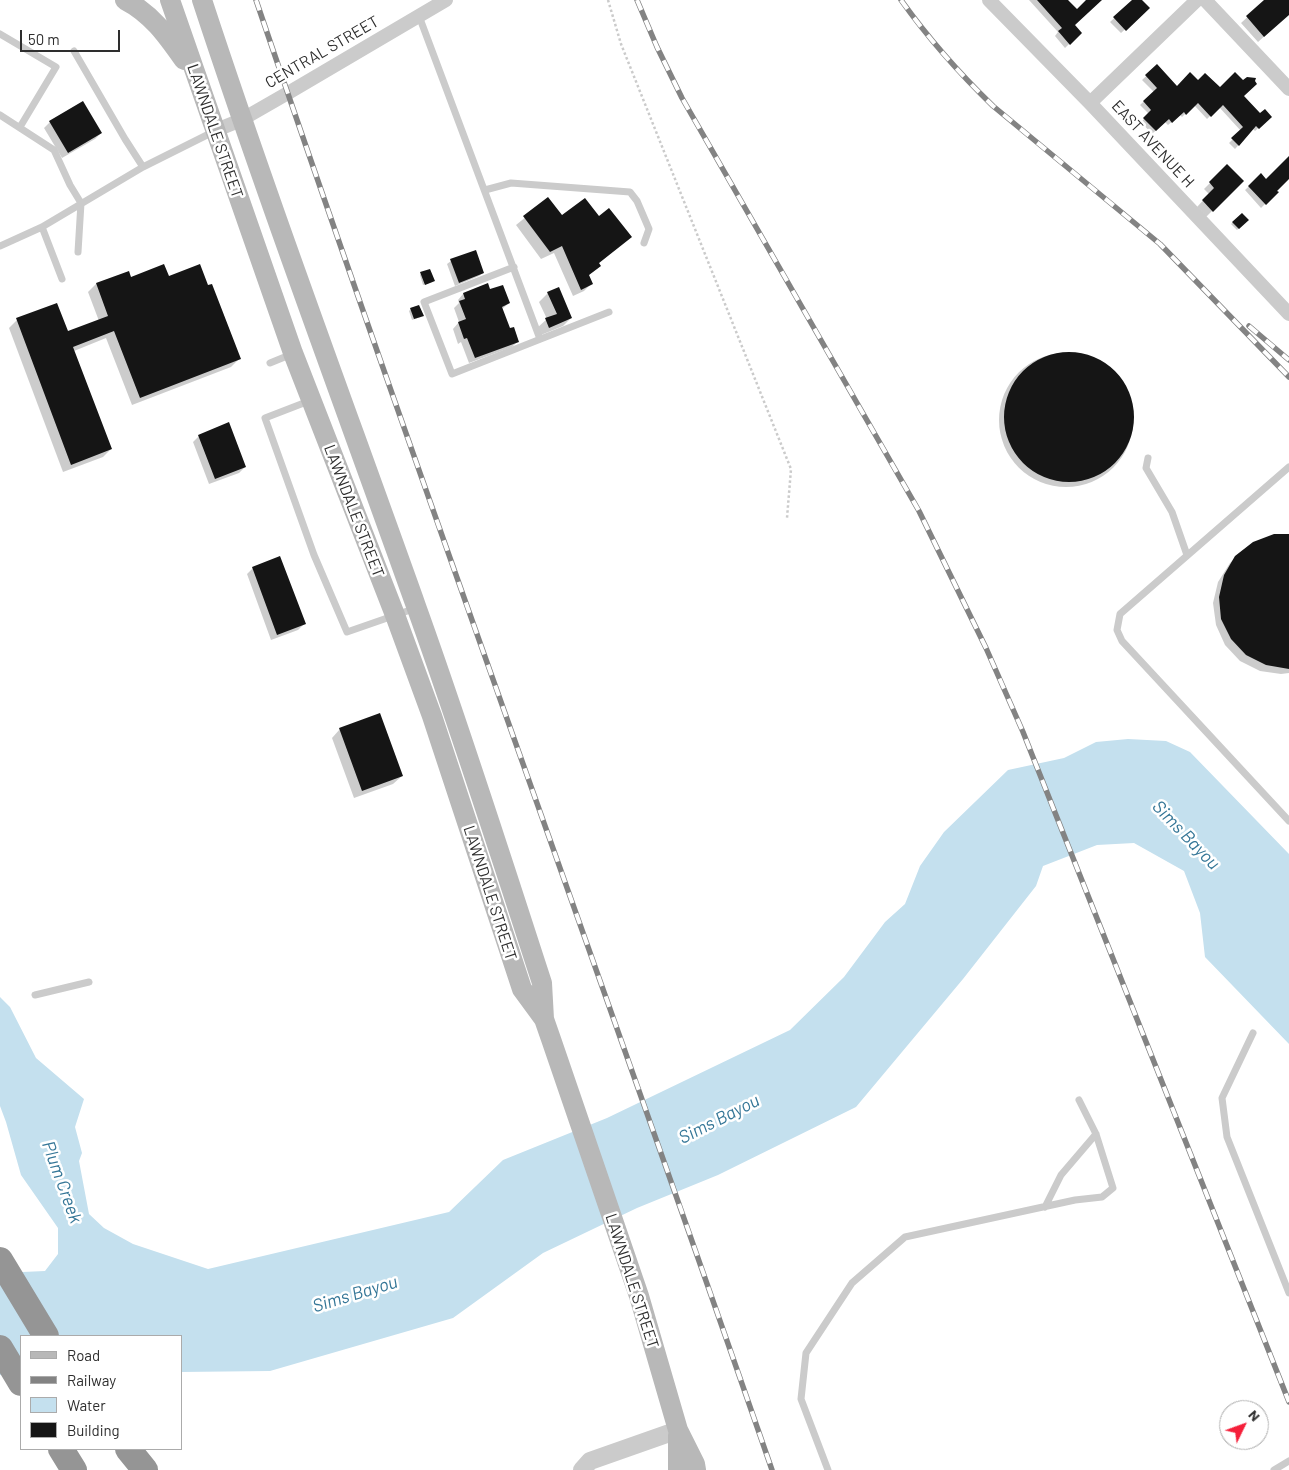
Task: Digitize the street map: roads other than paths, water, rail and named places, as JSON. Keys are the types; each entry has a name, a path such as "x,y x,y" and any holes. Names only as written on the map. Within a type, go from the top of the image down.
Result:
{"highway":[{"path":"0,1260 45,1335"},
{"path":"0,1348 20,1381"},
{"path":"114,1450 135,1464"}],"main road":[{"path":"125,0 134,4 163,29 198,80"},
{"name":"LAWNDALE STREET","path":"170,0 214,132 293,353 395,615 432,716 522,989 544,1019"},
{"name":"LAWNDALE STREET","path":"202,0 241,120 417,608 542,983 544,1019 640,1296 678,1430 695,1464 696,1470"},
{"name":"LAWNDALE STREET","path":"678,1430 678,1470"}],"street":[{"name":"EAST AVENUE H","path":"989,0 1090,103 1289,314"},
{"path":"1090,103 1197,0"},
{"path":"1205,0 1289,89"},
{"name":"CENTRAL STREET","path":"214,132 241,120 419,16 437,2"},
{"path":"582,1470 590,1461 678,1430"}],"lane":[{"path":"419,16 540,339"},
{"path":"0,34 56,67 20,127"},
{"path":"74,50 143,167"},
{"path":"0,115 54,150 70,185 81,203 78,252"},
{"path":"0,246 42,227 143,167 214,132"},
{"path":"485,190 511,184 630,192 637,201 649,229 644,243"},
{"path":"42,227 62,279"},
{"path":"514,267 424,302 452,374 609,312"},
{"path":"270,363 293,353"},
{"path":"312,400 265,418 314,555 347,632 417,608"},
{"path":"1148,458 1146,468 1172,512 1188,556"},
{"path":"1289,467 1120,614 1117,630 1122,641 1289,821"},
{"path":"36,995 89,982"},
{"path":"1253,1033 1222,1098 1227,1137 1289,1293"},
{"path":"828,1470 801,1399 806,1353 852,1283 905,1237 1075,1200 1102,1197 1113,1188 1096,1134 1079,1100"},
{"path":"1045,1207 1061,1175 1096,1134"},
{"path":"1274,1470 1289,1461"}],"water":[{"path":"1128,739 1166,741 1190,752 1289,854 1289,1044 1205,957 1200,913 1184,871 1134,843 1097,845 1043,866 1036,886 963,979 856,1107 718,1175 637,1208 543,1253 453,1318 270,1371 182,1372 182,1335 20,1335 20,1375 0,1375 0,1273 45,1271 58,1254 58,1228 21,1175 0,1106 0,997 10,1007 36,1058 84,1099 75,1127 82,1153 79,1161 89,1214 104,1228 133,1244 208,1269 449,1212 503,1160 607,1118 790,1030 844,977 885,922 905,904 920,866 944,832 1008,770 1064,758 1096,742"}],"railway":[{"path":"256,0 383,368 772,1470"},
{"path":"637,0 682,98 919,511 986,648 1023,732 1289,1402"},
{"path":"901,0 944,55 993,106 1160,244 1289,377"},
{"path":"1249,326 1289,360"}],"water label":[{"name":"Sims Bayou","path":"1186,835"},
{"name":"Sims Bayou","path":"719,1119"},
{"name":"Plum Creek","path":"62,1182"},
{"name":"Sims Bayou","path":"355,1294"}]}
